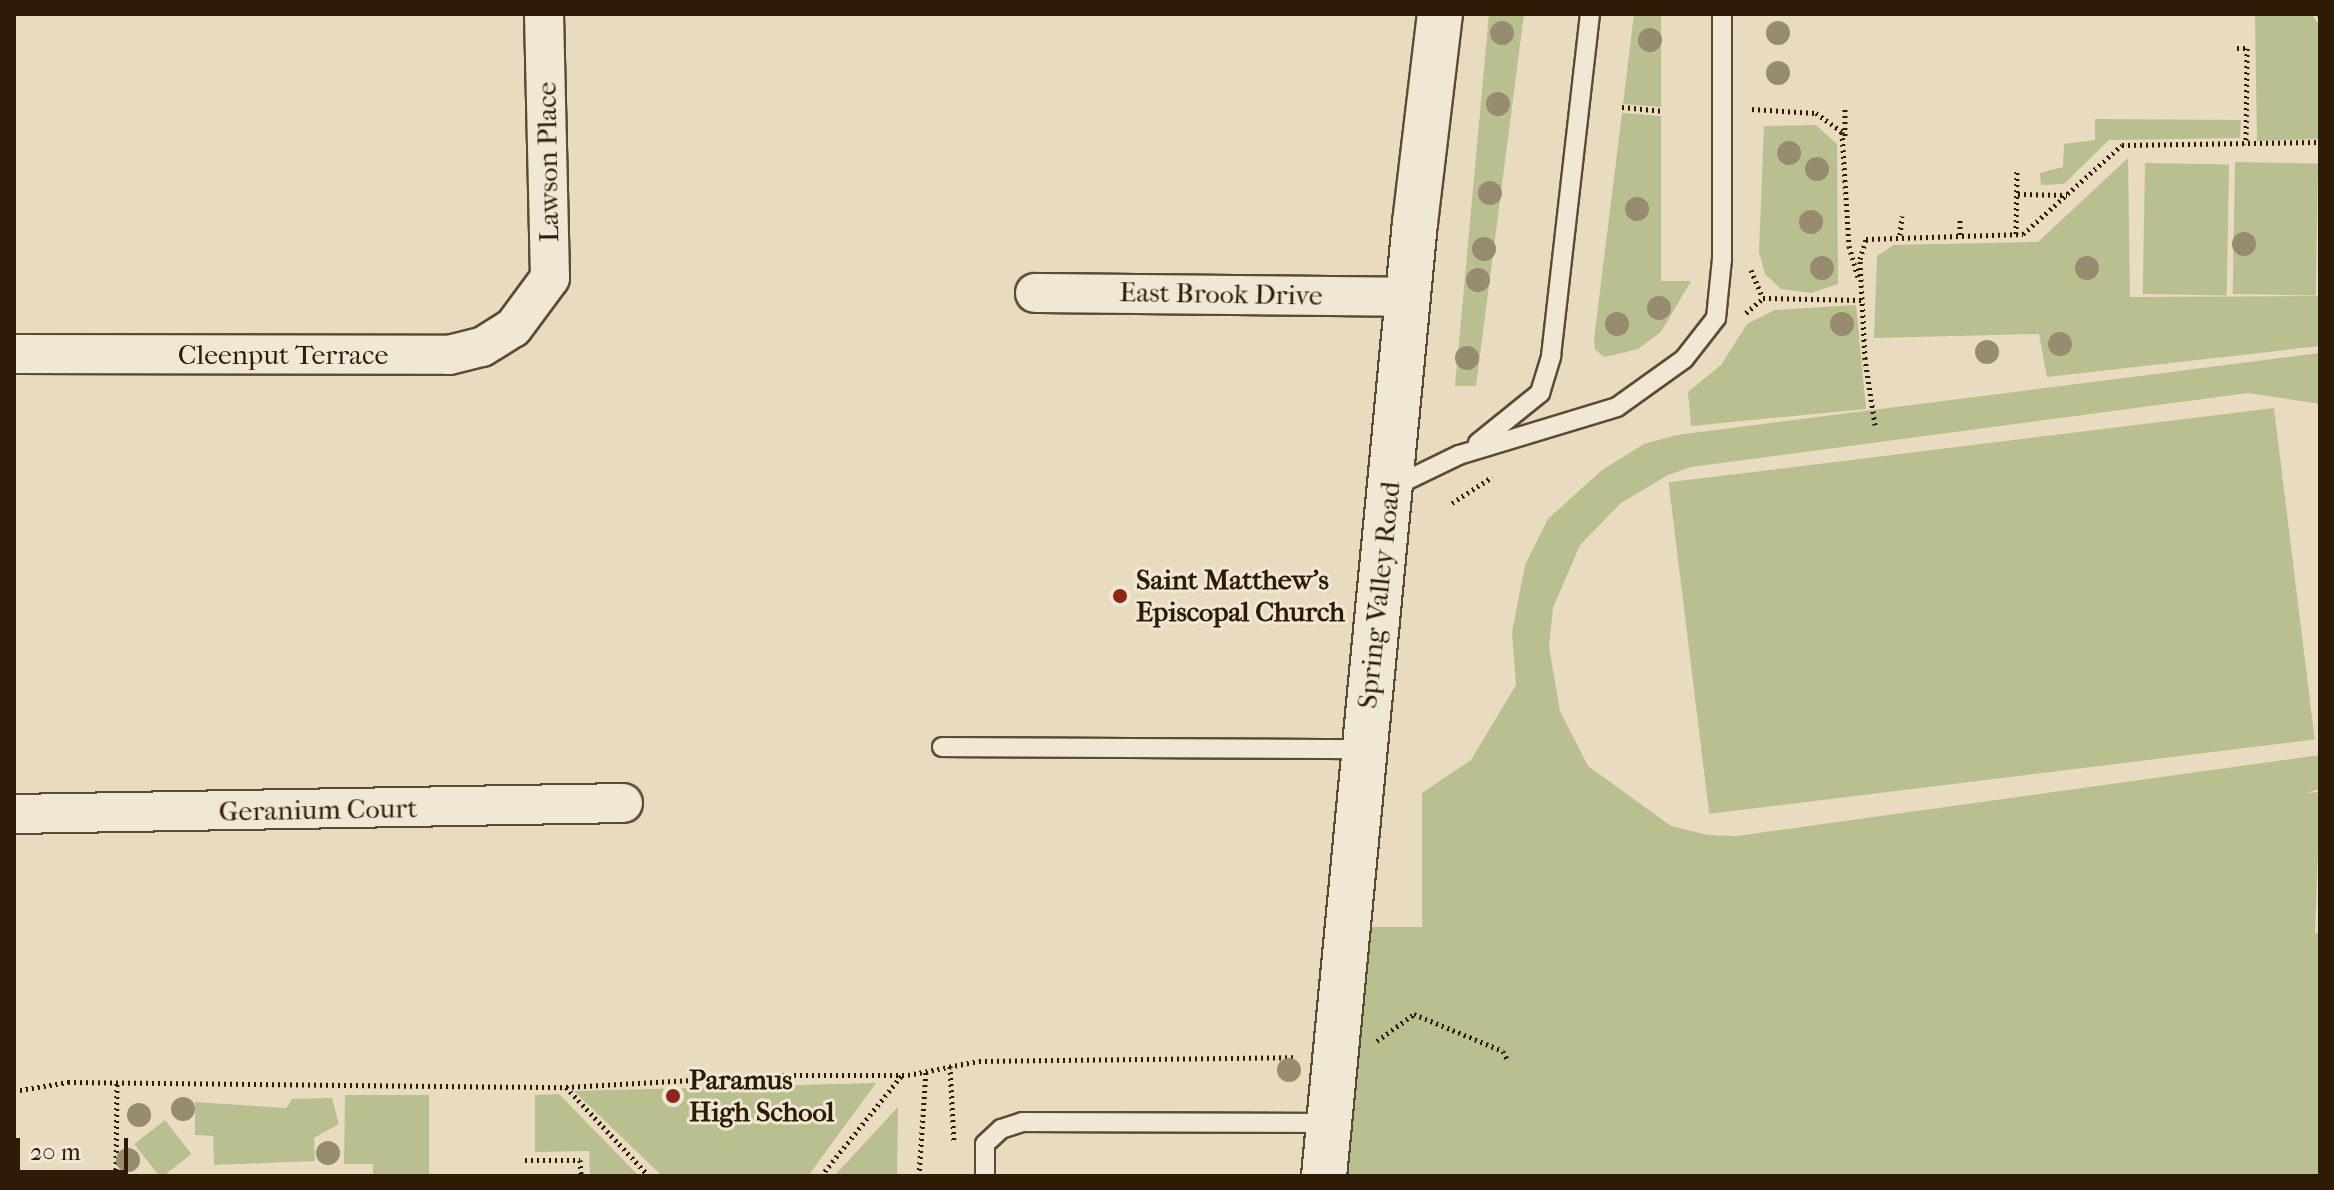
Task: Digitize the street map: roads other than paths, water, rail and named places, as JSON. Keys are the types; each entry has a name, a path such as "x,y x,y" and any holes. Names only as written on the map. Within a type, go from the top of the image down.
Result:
{"street":[{"name":"Lawson Place","path":"535,305 550,278 544,14"},
{"name":"Spring Valley Road","path":"1324,1176 1408,297 1440,14"},
{"name":"East Brook Drive","path":"1035,293 1408,297"},
{"name":"Cleenput Terrace","path":"14,354 449,355 482,347 513,328 535,305"},
{"name":"Geranium Court","path":"14,814 623,803"}],"lane":[{"path":"1390,488 1459,455 1511,421 1540,393 1551,356 1590,14"},
{"path":"1459,455 1617,407 1684,359 1716,318 1722,259 1722,14"},
{"path":"942,747 1364,749"},
{"path":"985,1176 985,1144 1001,1129 1022,1122 1329,1123"}],"place":[{"name":"Saint Matthew's Episcopal Church","path":"1120,596"},
{"name":"Paramus High School","path":"673,1096"}]}
